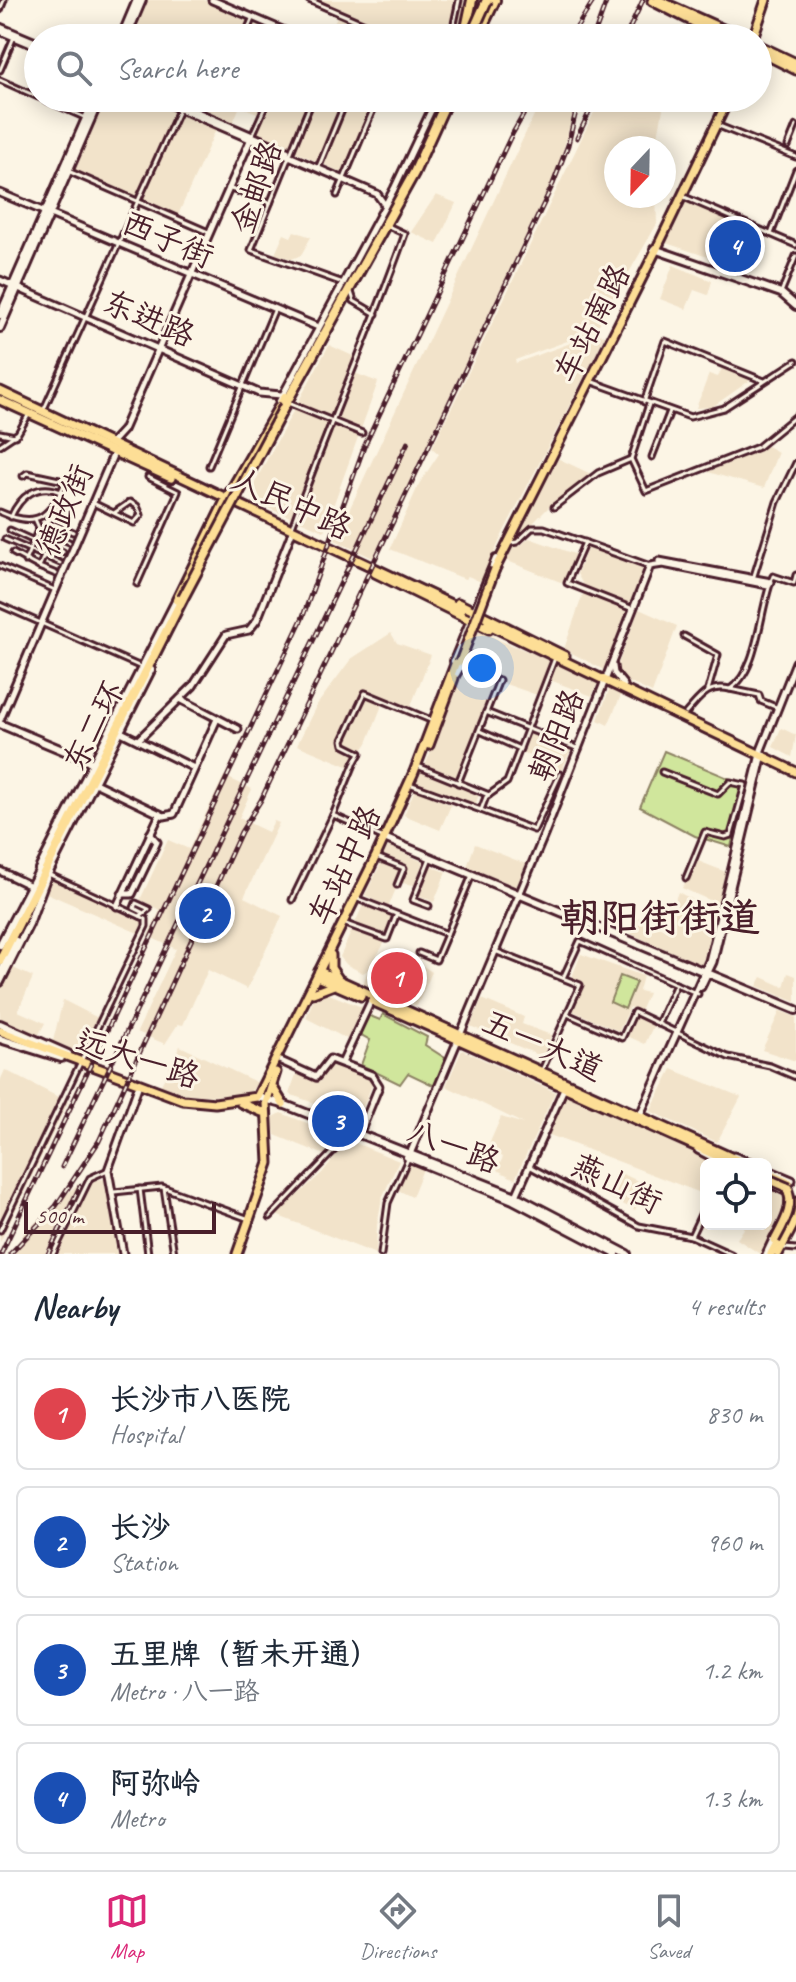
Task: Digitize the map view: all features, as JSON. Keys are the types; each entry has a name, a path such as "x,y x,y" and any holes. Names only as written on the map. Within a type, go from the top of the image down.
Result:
{"highway":[{"path":"487,0 487,15"},
{"path":"473,24 487,0"},
{"path":"483,24 495,0"},
{"path":"467,24 471,1"},
{"path":"180,600 282,403 386,225 436,112"},
{"path":"294,387 410,171 436,112"},
{"path":"180,600 282,403"},
{"name":"东二环","path":"43,873 180,600"},
{"name":"东二环","path":"51,858 98,754 169,624"},
{"path":"0,949 43,873"},
{"path":"0,960 43,873"}],"main road":[{"path":"130,24 140,0"},
{"path":"654,0 709,24"},
{"path":"654,0 700,24"},
{"path":"760,24 768,0"},
{"path":"772,56 796,67"},
{"path":"66,170 89,112"},
{"path":"0,328 15,286 91,112"},
{"name":"车站南路","path":"496,563 656,248 720,112"},
{"name":"车站南路","path":"680,196 721,112"},
{"path":"656,248 782,290 796,303"},
{"path":"656,248 781,293 796,303"},
{"name":"车站南路","path":"496,563 656,248"},
{"path":"0,315 15,286"},
{"name":"人民中路","path":"0,391 44,409 108,446"},
{"name":"人民中路","path":"0,400 108,446"},
{"name":"人民中路","path":"15,403 460,610"},
{"path":"454,673 469,620 496,563"},
{"path":"496,563 481,613 484,623 555,658 567,659"},
{"name":"车站中路","path":"268,1085 420,767 496,563"},
{"path":"371,569 481,613 567,659 796,770"},
{"path":"371,569 469,620 484,623 567,659"},
{"path":"0,967 36,901 43,873 98,754 141,667 180,600"},
{"path":"0,949 31,886 43,873 90,772 121,732 180,600"},
{"path":"454,673 484,623"},
{"name":"车站中路","path":"268,1085 344,924 379,858 454,673"},
{"path":"623,686 686,713 762,753"},
{"path":"0,724 90,772"},
{"path":"386,840 796,1012"},
{"path":"0,973 30,913"},
{"path":"0,982 30,913"},
{"path":"313,993 339,983 331,968 331,955"},
{"name":"五一大道","path":"320,975 566,1084 723,1158"},
{"name":"远大一路","path":"0,1031 183,1100 215,1103 262,1100"},
{"name":"远大一路","path":"0,1031 61,1058 80,1062 182,1103 215,1106 262,1100"},
{"name":"五一大道","path":"459,1036 542,1070 566,1084"},
{"path":"235,1254 269,1163 262,1100 268,1085"},
{"path":"265,1114 283,1105 268,1085"},
{"name":"八一路","path":"262,1100 283,1105 359,1135 513,1200 616,1254"},
{"path":"241,1103 265,1114"},
{"name":"八一路","path":"283,1105 350,1134 516,1196 627,1254"},
{"name":"五一大道","path":"640,1118 721,1158"},
{"path":"772,1177 792,1185 795,1206 775,1250"},
{"path":"775,1250 795,1206"},
{"path":"775,1250 796,1223"}],"street":[{"path":"0,10 4,0"},
{"path":"212,0 269,24"},
{"path":"219,0 272,24"},
{"path":"309,0 365,24"},
{"path":"454,24 459,0"},
{"path":"250,24 253,17"},
{"path":"0,29 24,40"},
{"path":"0,29 24,39"},
{"path":"0,70 14,37"},
{"path":"0,80 24,90"},
{"path":"73,112 86,118"},
{"path":"44,409 178,112"},
{"path":"191,112 345,179 386,193 394,189"},
{"path":"250,138 262,112"},
{"name":"金邮路","path":"307,112 251,250 343,283"},
{"path":"319,166 341,112"},
{"path":"337,195 372,112"},
{"path":"362,433 282,403 318,327 435,112"},
{"path":"716,124 796,157"},
{"path":"788,146 796,126"},
{"name":"德政街","path":"0,724 93,503 108,446 123,430 250,138"},
{"path":"290,154 377,194 384,198 385,207"},
{"path":"66,170 208,232"},
{"path":"771,234 796,170"},
{"path":"227,188 270,203"},
{"name":"西子街","path":"0,193 318,327"},
{"path":"680,196 796,245"},
{"path":"138,740 193,686 226,635 249,630 257,620 405,234 386,225"},
{"path":"782,290 796,256"},
{"name":"东进路","path":"0,280 282,403"},
{"path":"351,292 354,301 376,314"},
{"path":"209,466 241,384 275,310"},
{"path":"765,381 665,341 631,459 646,491 758,447 792,424 796,416"},
{"path":"589,381 690,417 707,415 796,361"},
{"path":"652,457 670,411"},
{"path":"0,445 15,436 29,414"},
{"path":"0,433 15,436"},
{"path":"554,507 598,473 631,459"},
{"path":"753,579 777,502 796,463"},
{"path":"23,476 27,473 44,474 78,484"},
{"path":"137,584 178,492 148,477"},
{"path":"0,512 23,521 35,519 49,511 67,479"},
{"path":"11,517 19,502 29,493 49,488 61,492"},
{"path":"93,503 114,513 136,523 141,515 137,506 130,502 114,513"},
{"path":"35,519 39,528 69,542"},
{"path":"39,567 54,524 73,532"},
{"path":"25,561 39,528"},
{"path":"507,542 517,542 532,528 544,528 649,566 663,564 770,584"},
{"path":"10,530 63,552"},
{"path":"5,539 60,563"},
{"path":"585,542 567,583 632,609"},
{"path":"13,553 56,574"},
{"path":"0,566 55,590"},
{"name":"朝阳路","path":"577,748 649,566"},
{"path":"730,689 745,677 773,576 794,583 796,575"},
{"path":"0,605 141,667"},
{"name":"朝阳路","path":"459,1036 632,609"},
{"path":"684,636 718,655 708,690"},
{"path":"481,810 489,795 507,782 555,658"},
{"path":"613,661 614,673 623,686"},
{"path":"640,1118 706,973 762,753 796,662"},
{"path":"686,878 705,832 725,837 731,835 796,671"},
{"path":"458,783 499,680"},
{"path":"601,693 607,687 623,686"},
{"path":"686,713 708,690 717,686 759,695 761,701 778,708"},
{"path":"292,900 360,753 344,745 343,740 365,693 433,721"},
{"path":"180,699 238,729"},
{"path":"486,712 577,748"},
{"path":"90,772 160,814 174,814 217,719"},
{"path":"478,730 520,749"},
{"path":"121,732 194,768"},
{"path":"420,767 489,795"},
{"path":"662,772 718,794 730,782 748,786"},
{"path":"412,785 534,830 560,774"},
{"path":"706,973 748,786"},
{"path":"117,906 160,814"},
{"path":"333,815 386,840"},
{"path":"379,858 404,868 397,885"},
{"path":"429,859 413,900 429,906"},
{"path":"0,871 31,886"},
{"path":"0,1230 146,926 146,919 141,914 43,873"},
{"path":"419,953 436,960 471,876"},
{"name":"朝阳路","path":"459,1036 518,894"},
{"path":"358,899 447,934"},
{"path":"344,924 387,939 396,916"},
{"path":"563,978 580,941 697,993"},
{"path":"495,951 580,985 542,1070"},
{"path":"658,1024 676,984"},
{"path":"343,1061 373,998"},
{"path":"567,1014 622,1038 634,1012 728,1057 770,1066 796,1077"},
{"path":"381,1254 388,1203 459,1036"},
{"path":"281,1061 316,1077 328,1059 343,1061 372,1075 379,1086 359,1135"},
{"path":"516,1196 566,1084"},
{"path":"123,1254 108,1170 138,1087"},
{"path":"270,1217 350,1134"},
{"name":"燕山街","path":"529,1166 639,1226 691,1236 731,1254"},
{"path":"53,1254 90,1178 108,1170"},
{"path":"114,1192 164,1188 247,1219"},
{"path":"164,1188 174,1254"},
{"path":"140,1189 148,1254"},
{"path":"691,1236 700,1217"},
{"path":"775,1250 796,1249"}],"shaded area":[{"path":"147,0 204,0 261,24 137,24"},
{"path":"305,0 464,0 461,24 333,24 338,14"},
{"path":"98,112 181,112 217,127 178,215 75,172 73,166"},
{"path":"204,112 237,112 232,125"},
{"path":"254,112 371,112 345,174 260,136 257,132 264,116"},
{"path":"535,112 573,112 559,166 373,558 335,540"},
{"path":"594,112 662,112 658,136 604,136 604,208 656,208 657,224 595,331 515,360 516,363 595,334 606,335 504,531 481,582 468,576 465,579 390,549 419,484 439,454 432,448"},
{"path":"436,195 456,203 437,244 411,232"},
{"path":"687,200 762,237 757,248 751,247 741,268 666,243"},
{"path":"294,231 311,237 301,255 292,259 275,254 284,234 291,237"},
{"path":"673,265 712,281 708,295 694,290 686,309 660,299"},
{"path":"329,345 355,357 349,371 378,382 324,531 256,503 249,493"},
{"path":"722,368 752,379 712,407 696,408 709,374 718,377"},
{"path":"767,446 778,452 764,488 708,472"},
{"path":"555,457 593,475 551,505 513,543 534,493"},
{"path":"529,538 577,555 568,585 505,560 511,546 520,546"},
{"path":"588,547 644,569 604,670 564,649 585,588 577,574"},
{"path":"639,609 677,626 652,693 614,675"},
{"path":"480,629 501,641 550,660 537,695 494,680 457,777 425,766"},
{"path":"391,633 397,643 431,655 410,708 384,700 367,743 350,767 297,745 316,706 351,659"},
{"path":"556,662 598,682 592,696 550,680"},
{"path":"609,690 622,693 608,725 598,720"},
{"path":"781,728 796,735 792,757 773,747"},
{"path":"530,732 571,749 562,770 523,753"},
{"path":"421,771 479,794 474,809 414,786"},
{"path":"224,776 252,789 239,818 268,832 274,821 279,823 244,897 282,916 247,989 208,970 183,1025 178,1024 165,1044 137,1032 176,949 148,936 160,910 140,900 168,840 189,849"},
{"path":"415,789 451,805 440,830 404,815"},
{"path":"475,844 526,864 517,887 467,867"},
{"path":"389,846 423,862 415,885 401,883 402,874 388,908 365,895 382,862 398,867 381,856"},
{"path":"698,861 726,872 718,904 682,888"},
{"path":"429,865 446,872 434,902 418,895"},
{"path":"51,878 143,922 138,933 44,892"},
{"path":"678,892 716,912 702,965 631,934 639,917 671,932 665,926"},
{"path":"363,905 393,917 385,933 381,932 385,942 371,966 382,952 432,972 417,1006 363,984 368,970 363,973 347,965 340,957"},
{"path":"581,954 643,976 639,991 648,993 639,1014 630,1007 619,1031 573,1011 580,985 572,977"},
{"path":"11,967 33,977 18,1011 45,1023 38,1036 0,1018 0,991"},
{"path":"788,973 796,976 796,1002 757,986 762,977 784,987"},
{"path":"324,992 364,1008 347,1039 306,1018 315,996"},
{"path":"482,999 524,1017 522,1024 551,1035 543,1057 470,1026"},
{"path":"63,1000 98,1018 81,1053 53,1041"},
{"path":"780,1011 796,1017 796,1061 762,1050"},
{"path":"636,1017 655,1022 645,1044 627,1036"},
{"path":"180,1046 258,1083 249,1093 217,1096 185,1094 160,1087"},
{"path":"462,1050 555,1092 515,1179 497,1170 503,1157 487,1149 501,1117 524,1124 446,1086"},
{"path":"330,1060 374,1080 358,1119 289,1094 297,1072 320,1082"},
{"path":"672,1069 741,1097 717,1142 650,1111"},
{"path":"5,1070 68,1102 0,1242 0,1081"},
{"path":"565,1092 705,1158 700,1158 700,1193 547,1134"},
{"path":"281,1113 343,1137 330,1157 275,1135 272,1118"},
{"path":"348,1140 399,1161 382,1198 376,1254 276,1215 322,1173"},
{"path":"410,1163 423,1169 412,1197 398,1190"},
{"path":"616,1171 647,1185 635,1210 606,1196"},
{"path":"105,1179 117,1254 56,1254 93,1180"},
{"path":"79,1183 45,1254 13,1254 24,1233"},
{"path":"772,1191 788,1200 760,1254 737,1239 743,1230 772,1230"}],"green space":[{"path":"664,751 745,785 731,847 695,836 640,807"},
{"path":"620,976 636,982 625,1009 610,1002"},
{"path":"365,1014 380,1020 383,1014 427,1037 425,1045 448,1060 437,1087 408,1073 400,1084 361,1065 370,1040 356,1032"}],"railway":[{"path":"579,24 594,0"},
{"path":"598,24 607,0"},
{"path":"632,24 643,0"},
{"path":"1,1254 302,619 364,447 525,112"},
{"path":"10,1254 56,1206 99,1141 241,832 261,800 553,184 568,145 576,112"},
{"path":"577,138 589,112"},
{"path":"62,1167 408,442"},
{"path":"48,1254 80,1186"}],"place":[{"name":"阿弥岭","path":"735,246"},
{"name":"长沙","path":"205,913"},
{"name":"长沙市八医院","path":"397,978"},
{"name":"五里牌（暂未开通）","path":"338,1121"}],"district":[{"name":"朝阳街街道","path":"660,917"}]}
